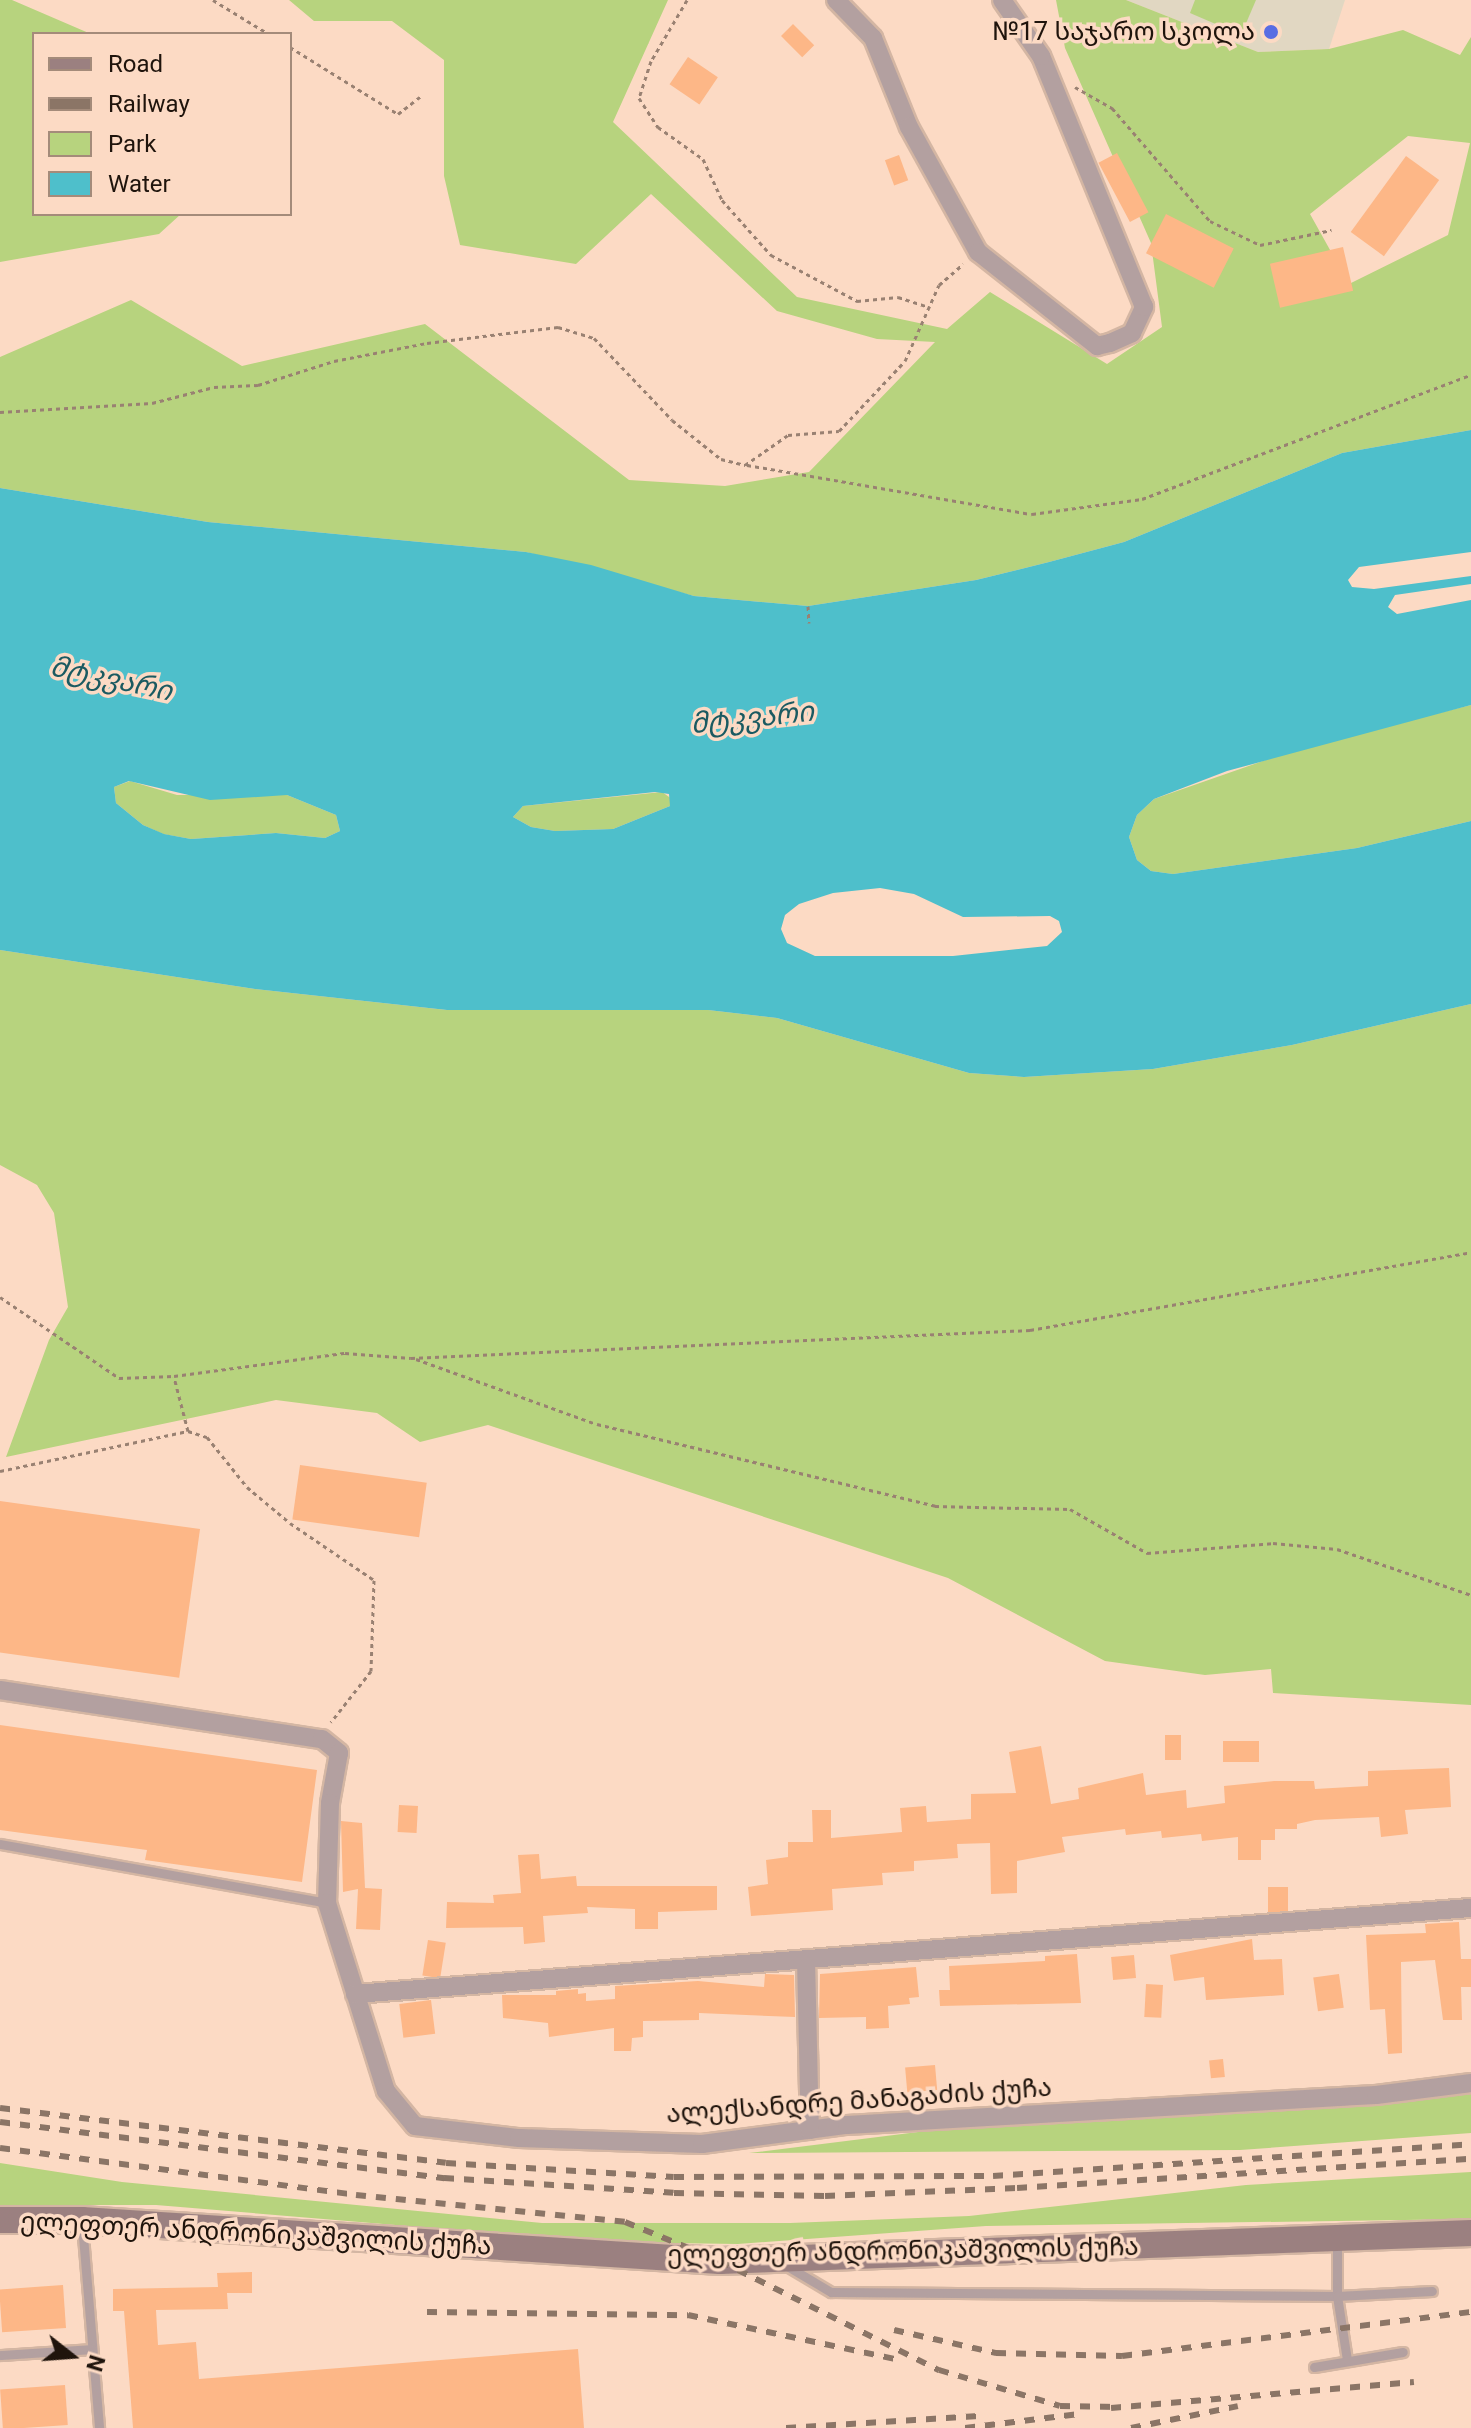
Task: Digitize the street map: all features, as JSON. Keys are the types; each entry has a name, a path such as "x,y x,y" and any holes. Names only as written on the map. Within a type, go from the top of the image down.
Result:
{"main road":[{"name":"ელეფთერ ანდრონიკაშვილის ქუჩა","path":"0,2220 82,2220 720,2261 1471,2233"}],"street":[{"path":"836,0 873,38 909,127 978,252 1097,346 1132,333 1144,307 1047,71 1002,0"},
{"path":"0,1690 322,1739"},
{"name":"ალექსანდრე მანაგაძის ქუჩა","path":"322,1739 339,1753 330,1803 327,1903 386,2091 415,2126 519,2138 702,2144 810,2130 1376,2095 1471,2083"},
{"path":"355,1994 1471,1908"},
{"path":"806,1959 810,2130"}],"lane":[{"path":"0,1844 327,1903"},
{"path":"82,2220 99,2428"},
{"path":"1337,2238 1337,2296 1347,2360"},
{"path":"774,2259 831,2292 1337,2296 1432,2291"},
{"path":"0,2355 92,2349"},
{"path":"1314,2367 1403,2352"}],"path":[{"path":"213,0 266,32"},
{"path":"687,0 651,61 639,98 658,127 703,159 722,200 771,255 857,301 898,297 929,307"},
{"path":"292,48 398,114 422,95"},
{"path":"1047,71 1112,108 1210,221 1260,245 1331,230"},
{"path":"745,465 788,435 839,431 905,361 939,285 978,252"},
{"path":"0,412 152,403 214,387 258,385 334,361 427,343 558,327 594,338 672,420 721,459 1032,514 1142,499 1471,375"},
{"path":"808,606 809,623"},
{"path":"0,1297 119,1378 174,1376 345,1353 411,1358 1030,1330 1471,1252"},
{"path":"411,1358 597,1424 935,1506 1070,1509 1147,1553 1273,1543 1337,1549 1471,1595"},
{"path":"174,1376 188,1431"},
{"path":"0,1471 188,1431 207,1437 247,1487 290,1523 374,1580 371,1671 340,1706 322,1739"}],"shaded area":[{"name":"№17 საჯარო სკოლა","path":"1126,0 1345,0 1329,49 1258,52"}],"green space":[{"path":"0,0 12,0 86,32 32,32 32,216 179,216 159,234 0,262"},
{"path":"289,0 668,0 613,122 797,297 947,329 990,292 1107,364 1162,327 1151,243 1065,48 1056,0 1126,0 1258,52 1329,49 1403,30 1460,55 1471,37 1471,430 1342,453 1124,542 1049,562 976,580 808,606 694,596 526,552 208,522 0,488 0,357 131,300 242,366 425,324 629,480 725,486 809,472 935,342 877,339 777,311 651,194 576,264 460,245 444,176 444,60 392,21 314,21","holes":["1408,136 1470,143 1448,235 1349,284 1310,214"]},
{"path":"1195,0 1256,0 1241,35 1190,13"},
{"path":"1471,705 1471,821 1357,848 1173,874 1151,871 1137,860 1129,837 1137,815 1154,799 1306,746"},
{"path":"130,781 177,795 287,795 336,815 340,831 325,838 276,833 191,839 163,834 143,825 116,803 114,787"},
{"path":"662,792 672,799 670,806 613,829 555,831 531,827 513,817 523,806"},
{"path":"0,950 255,989 447,1010 708,1010 777,1018 969,1073 1024,1077 1153,1069 1292,1045 1471,1004 1471,1705 1273,1693 1271,1669 1205,1675 1105,1661 948,1578 488,1425 420,1442 377,1413 276,1400 6,1457 49,1340 68,1307 54,1213 37,1185 0,1165"},
{"path":"1471,2093 1471,2133 1240,2150 749,2153 1014,2120 1384,2103"},
{"path":"0,2163 122,2182 542,2223 790,2223 969,2216 1246,2185 1471,2172 1471,2219 986,2226 738,2244 599,2242 156,2205 0,2205"}],"water":[{"name":"მტკვარი","path":"1471,430 1471,552 1359,567 1348,580 1352,587 1374,589 1471,576 1471,584 1395,595 1388,607 1397,614 1471,600 1471,705 1227,771 1154,799 1137,815 1129,837 1137,860 1151,871 1173,874 1357,848 1471,821 1471,1004 1292,1045 1153,1069 1024,1077 969,1073 777,1018 708,1010 447,1010 255,989 0,950 0,488 208,522 526,552 591,565 694,596 808,606 976,580 1124,542 1342,453","holes":["129,781 210,800 287,795 336,815 340,831 325,838 276,833 191,839 164,834 143,825 116,803 114,787","655,792 669,794 670,806 613,829 555,831 531,827 513,817 523,806","880,888 914,894 963,917 1050,916 1059,921 1062,932 1047,946 953,956 815,956 787,943 781,929 785,915 799,904 833,893"]}],"building":[{"path":"793,24 814,45 802,57 781,36"},
{"path":"688,57 718,77 699,104 670,84"},
{"path":"1117,153 1148,212 1130,222 1098,163"},
{"path":"899,155 908,180 894,186 885,160"},
{"path":"1406,156 1439,180 1384,256 1351,232"},
{"path":"1166,214 1234,249 1214,288 1146,253"},
{"path":"1343,247 1353,291 1280,308 1270,264"},
{"path":"300,1465 427,1483 419,1537 292,1519"},
{"path":"0,1501 200,1529 179,1678 0,1652"},
{"path":"0,1725 317,1770 302,1882 145,1860 147,1850 0,1830"},
{"path":"1165,1735 1181,1735 1181,1760 1165,1760"},
{"path":"1223,1741 1259,1741 1259,1762 1223,1762"},
{"path":"1041,1746 1051,1804 1079,1799 1078,1788 1143,1773 1146,1795 1186,1790 1187,1808 1225,1803 1224,1786 1314,1781 1315,1789 1368,1786 1368,1771 1449,1768 1451,1807 1405,1810 1408,1834 1381,1837 1379,1817 1315,1820 1297,1824 1297,1829 1275,1829 1275,1840 1261,1840 1261,1860 1238,1860 1238,1837 1202,1841 1201,1834 1162,1838 1161,1831 1126,1835 1125,1829 1062,1837 1065,1852 1017,1861 1017,1893 991,1894 990,1843 957,1844 958,1858 914,1861 914,1871 882,1873 883,1885 832,1889 833,1910 751,1916 748,1887 768,1884 766,1860 788,1857 788,1842 813,1842 812,1810 831,1810 831,1838 902,1832 900,1808 926,1806 927,1822 971,1819 971,1794 1016,1793 1009,1752"},
{"path":"399,1805 418,1806 417,1833 398,1832"},
{"path":"341,1821 362,1823 365,1888 382,1889 380,1930 356,1929 358,1889 343,1892"},
{"path":"539,1854 541,1879 576,1876 577,1886 717,1886 717,1910 658,1912 658,1929 635,1929 635,1909 587,1907 588,1913 543,1916 545,1942 524,1944 523,1927 446,1928 447,1902 494,1903 493,1895 521,1893 518,1855"},
{"path":"1268,1887 1288,1887 1288,1912 1268,1912"},
{"path":"1459,1922 1461,1959 1471,1959 1471,1987 1461,1987 1462,2020 1443,2020 1435,1960 1401,1962 1402,2053 1388,2054 1385,2009 1370,2010 1366,1935 1426,1933 1425,1924"},
{"path":"1252,1939 1254,1960 1282,1959 1284,1995 1206,2000 1204,1977 1174,1981 1170,1955"},
{"path":"428,1940 446,1943 440,1978 422,1976"},
{"path":"1077,1954 1081,2003 940,2006 939,1990 950,1990 949,1966 1045,1961 1045,1956"},
{"path":"1134,1955 1136,1978 1113,1980 1111,1957"},
{"path":"916,1967 919,1997 909,1998 910,2004 888,2006 889,2028 866,2029 866,2017 819,2018 820,1974"},
{"path":"765,1974 794,1975 795,2017 699,2013 699,2020 643,2021 643,2037 632,2038 631,2051 614,2051 614,2028 549,2037 548,2023 503,2018 502,1995 556,1995 556,1991 578,1989 578,1994 586,1993 586,2001 615,1999 615,1986 698,1981 764,1987"},
{"path":"1339,1974 1344,2008 1318,2011 1313,1978"},
{"path":"1146,1984 1163,1985 1161,2018 1144,2017"},
{"path":"431,2000 435,2034 403,2038 399,2004"},
{"path":"1223,2059 1225,2077 1211,2078 1209,2060"},
{"path":"935,2065 937,2090 907,2093 905,2068"},
{"path":"252,2272 252,2293 227,2293 228,2309 156,2310 158,2345 196,2342 199,2379 578,2349 584,2428 133,2428 124,2311 113,2311 113,2289 218,2287 217,2273"},
{"path":"63,2285 66,2328 2,2332 0,2289"},
{"path":"65,2385 68,2425 3,2428 0,2390"}],"railway":[{"path":"0,2108 446,2163 674,2177 993,2176 1471,2144"},
{"path":"0,2122 444,2178 674,2193 825,2196 1017,2188 1471,2159"},
{"path":"0,2148 356,2195 625,2222 720,2261 939,2370 1060,2406 1119,2407"},
{"path":"427,2312 688,2315 900,2360"},
{"path":"894,2330 996,2353 1122,2356 1471,2312"},
{"path":"1111,2408 1414,2382"},
{"path":"1131,2428 1238,2406"},
{"path":"965,2428 1079,2414"},
{"path":"786,2428 979,2416"}],"place":[{"name":"№17 საჯარო სკოლა","path":"1271,32"}]}
